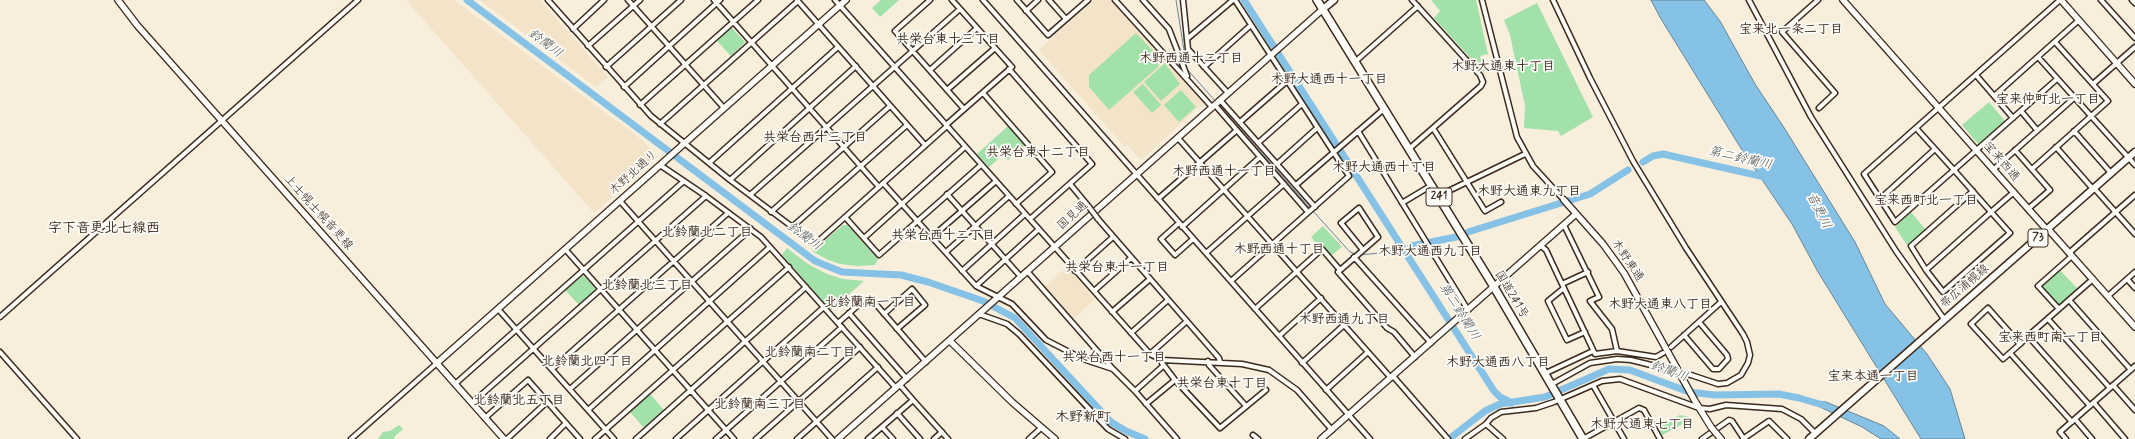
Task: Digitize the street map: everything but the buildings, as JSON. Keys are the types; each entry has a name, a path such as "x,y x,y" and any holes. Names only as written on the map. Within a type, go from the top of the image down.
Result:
{"highway":[{"name":"国道241号","path":"1317,0 1494,287 1560,397 1583,439"}],"main road":[{"path":"1323,10 1334,0"},
{"name":"帯広浦幌線","path":"1809,439 2135,152"}],"street":[{"name":"上士幌士幌音更線","path":"118,0 137,25 505,439"},
{"path":"0,317 358,0"},
{"path":"548,0 640,105 660,124 750,196 815,244 1012,67 952,0"},
{"path":"573,29 604,0"},
{"path":"628,0 724,108"},
{"path":"588,46 640,0"},
{"path":"606,67 681,0"},
{"path":"640,105 758,0"},
{"path":"660,124 797,0 926,145"},
{"path":"835,0 1010,196 1054,248 1150,354 1162,360 1208,361 1253,365 1275,373 1297,390 1332,430"},
{"name":"木野北通り","path":"437,363 846,0"},
{"path":"930,0 895,31 964,109"},
{"path":"983,0 1370,439"},
{"path":"1017,0 1048,35 1088,0"},
{"path":"1026,10 1038,0"},
{"path":"1049,0 1066,19"},
{"path":"1080,0 1084,4"},
{"path":"1115,0 1237,130 1308,212"},
{"path":"1143,0 1169,29 1188,79"},
{"path":"1187,39 1234,0 1272,54 1317,128 1335,151 1349,176 1231,281"},
{"path":"1410,149 1483,82 1480,75 1412,0"},
{"path":"1482,0 1517,137 1525,154 1565,202"},
{"path":"1552,385 1590,363 1608,359 1631,360 1718,384 1735,379 1744,370 1750,355 1747,342 1664,214 1633,161 1590,78 1553,0"},
{"path":"1750,0 1783,67 1819,130 1942,321"},
{"path":"1818,0 1782,32 1836,93 1819,108"},
{"name":"宝来西通","path":"1843,0 2028,209 2071,254 2135,327"},
{"path":"2057,79 1895,222 1864,174 2061,0 2135,84"},
{"path":"2101,0 2135,38"},
{"path":"2132,0 2135,4"},
{"path":"624,87 717,1 733,22 791,89 879,187"},
{"path":"1184,1 1188,49 1228,94"},
{"path":"1356,61 1418,6"},
{"path":"750,196 960,8"},
{"name":"国見通","path":"838,439 1323,10"},
{"path":"1994,96 2079,20"},
{"path":"1204,67 1251,25"},
{"path":"930,70 977,28"},
{"path":"2032,169 2108,101 2055,42"},
{"path":"709,163 838,47"},
{"path":"2093,84 2135,47"},
{"path":"947,90 995,48"},
{"path":"2038,57 2135,166"},
{"path":"730,180 856,66"},
{"path":"1009,69 1092,164 1030,219"},
{"path":"1976,75 2013,118"},
{"path":"1240,122 1287,80"},
{"path":"983,93 1052,172 1016,204"},
{"path":"1994,169 2074,98"},
{"path":"1220,100 1315,206"},
{"path":"1258,143 1302,104"},
{"path":"771,212 890,106"},
{"path":"1296,185 1385,108"},
{"path":"2021,111 2037,130"},
{"path":"792,227 907,125"},
{"path":"1277,164 1317,128"},
{"path":"1433,128 1485,211 1501,202"},
{"path":"1916,128 1973,191 2010,233 1943,292 1910,246 1973,191"},
{"path":"1158,199 1237,130"},
{"path":"1358,131 1468,310"},
{"path":"2074,131 2111,173"},
{"path":"1178,138 1368,352 1448,439"},
{"path":"864,238 965,146"},
{"path":"2056,147 2135,234"},
{"path":"1880,199 1935,149"},
{"path":"2015,150 2050,190 2028,209"},
{"path":"1438,196 1466,181 1525,154"},
{"path":"1193,239 1175,255 1161,239 1224,189 1260,157"},
{"path":"845,217 879,255 981,165"},
{"path":"660,166 728,212 751,229 770,247 878,368 913,400 948,439"},
{"path":"455,384 684,181"},
{"path":"932,237 996,181"},
{"path":"884,183 976,286 996,299 1005,300 1018,310 1046,340 1083,359 1113,369"},
{"path":"1070,184 1131,258 1220,358 1220,362"},
{"path":"1206,253 1284,184"},
{"path":"1402,203 1432,185"},
{"path":"1926,270 2014,192"},
{"path":"947,194 1021,277"},
{"path":"2059,309 2038,286 2115,212 2135,195"},
{"path":"472,403 706,196"},
{"path":"946,252 1010,196"},
{"path":"620,201 832,439"},
{"name":"木野東通","path":"1565,202 1603,244 1624,273 1699,408 1711,427 1721,439"},
{"path":"1340,270 1378,237 1359,208 1341,224 1363,250"},
{"path":"552,369 728,212"},
{"path":"962,271 1025,214"},
{"path":"1321,439 1542,246 1576,214"},
{"path":"1564,225 1599,297 1590,301 1612,329 1618,351"},
{"path":"570,389 751,229"},
{"path":"976,286 1038,229"},
{"path":"1076,271 1113,237"},
{"path":"1542,246 1546,250 1595,354 1618,351 1656,357 1663,353"},
{"path":"588,410 770,247"},
{"path":"565,249 734,439"},
{"path":"1255,309 1322,249 1340,270 1338,272 1387,328 1394,332 1415,356"},
{"path":"1354,257 1431,343"},
{"path":"1094,291 1131,258"},
{"path":"596,439 789,267"},
{"path":"1028,271 1113,369 1135,391 1177,439"},
{"path":"1585,332 1567,340 1548,301 1563,286 1588,272"},
{"path":"2108,296 2135,272"},
{"path":"1112,312 1150,279"},
{"path":"2020,344 1988,308 1971,324 2003,359 2020,344 2028,336 2093,279"},
{"path":"2127,280 2135,288"},
{"path":"636,439 806,287"},
{"path":"884,314 912,289 925,305 897,329"},
{"path":"1279,336 1320,298"},
{"path":"838,323 864,300 874,302 926,362"},
{"path":"1131,333 1168,300"},
{"path":"2069,300 2131,370"},
{"path":"1671,347 1721,302"},
{"path":"676,439 824,307"},
{"path":"498,309 614,439"},
{"path":"849,313 907,379"},
{"path":"980,314 1007,324 1108,429 1124,439"},
{"path":"2048,319 2135,410"},
{"path":"1150,354 1187,321"},
{"path":"1684,335 1713,369 1719,369 1728,359 1728,355 1699,322"},
{"path":"1302,363 1344,325"},
{"path":"716,439 842,327"},
{"path":"2028,336 2125,439"},
{"path":"950,341 1041,428 1055,439"},
{"path":"756,439 860,347"},
{"path":"1546,374 1593,351"},
{"path":"0,352 77,439"},
{"path":"1326,390 1368,352"},
{"path":"2010,353 2092,439"},
{"path":"1162,360 1163,366 1217,427 1223,427 1266,390"},
{"path":"1208,361 1209,365 1246,406"},
{"path":"351,439 437,363"},
{"path":"1135,391 1163,366"},
{"path":"2066,439 2060,432 2135,366"},
{"path":"797,439 878,368"},
{"path":"1465,439 1486,424 1491,418 1501,412 1536,408 1560,397 1610,379 1626,380 1699,408 1710,408 1726,405 1782,409 1801,419 1817,431"},
{"path":"485,418 528,380 580,439"},
{"path":"1146,404 1175,380"},
{"path":"1593,385 1624,439"},
{"path":"868,439 913,400"},
{"path":"505,439 547,402"},
{"path":"1583,439 1639,408 1644,410 1660,439"},
{"path":"897,413 920,439"},
{"path":"1702,439 1729,420 1732,421 1744,439 1769,421 1787,439"},
{"path":"550,439 566,423"},
{"path":"1486,424 1502,439"},
{"path":"882,427 893,439"},
{"path":"1029,439 1041,428"},
{"path":"934,439 942,432"},
{"path":"1253,435 1258,439"}],"shaded area":[{"path":"406,0 454,0 641,139 658,157 594,213"},
{"path":"480,0 540,0 608,77 596,87"},
{"path":"1094,0 1110,0 1114,3 1203,103 1141,160 1127,145 1125,147 1039,50"},
{"path":"1067,267 1095,299 1072,320 1044,287"}],"green space":[{"path":"881,0 899,0 880,17 872,8"},
{"path":"1431,0 1476,0 1488,54 1480,56 1484,73 1434,18 1440,11"},
{"path":"1537,3 1593,117 1561,136 1558,131 1524,128 1525,106 1510,35 1504,20"},
{"path":"730,28 732,28 745,42 731,56 717,41"},
{"path":"1136,33 1157,55 1159,66 1109,110 1089,87 1089,75"},
{"path":"1165,63 1180,84 1161,101 1144,82"},
{"path":"1143,84 1161,105 1152,113 1133,92"},
{"path":"1181,90 1196,107 1179,122 1164,105"},
{"path":"1989,102 2005,121 1978,144 1962,125"},
{"path":"1008,126 1025,145 1008,160 1003,155 989,167 977,154"},
{"path":"1911,212 1926,230 1907,245 1895,227"},
{"path":"843,225 847,225 878,259 875,265 857,266 840,264 828,260 812,251"},
{"path":"1323,226 1342,247 1331,256 1322,245 1319,247 1311,237"},
{"path":"787,248 808,264 827,274 843,279 864,281 831,310 782,255"},
{"path":"2059,269 2078,289 2060,305 2058,305 2043,287 2043,284"},
{"path":"581,276 584,276 595,288 594,291 579,305 565,290"},
{"path":"650,394 664,410 644,428 630,412"},
{"path":"1680,415 1694,418 1662,435 1658,428"},
{"path":"399,425 403,429 394,437 395,439 378,439 383,432 390,431"}],"water":[{"name":"音更川","path":"1651,0 1704,0 1720,21 1755,84 1855,242 1885,304 1927,354 1950,389 1965,439 1921,439 1818,272 1792,224 1742,150 1661,19"},
{"path":"1814,401 1826,402 1884,426 1900,439 1881,439 1862,427 1816,405"}],"waterway":[{"name":"鈴蘭川","path":"467,0 815,261 842,272 901,275 928,282 983,301 1015,318 1111,422 1126,431 1145,439"},
{"path":"1176,0 1187,69 1216,102"},
{"name":"第二鈴蘭川","path":"1244,0 1494,391 1500,397 1512,403"},
{"path":"1218,104 1310,208"},
{"name":"第二鈴蘭川","path":"1643,162 1653,156 1663,154 1769,178"},
{"name":"第二鈴蘭川","path":"1468,232 1590,194 1628,170"},
{"path":"1312,210 1350,252 1356,254"},
{"name":"第二鈴蘭川","path":"1411,246 1456,237"},
{"path":"1359,255 1380,253 1395,249"},
{"name":"鈴蘭川","path":"1449,439 1485,411 1500,404 1545,397 1609,369 1630,370 1689,392 1715,395 1779,394 1823,405"}],"district":[{"name":"宝来北一条二丁目","path":"1791,30"},
{"name":"共栄台東十三丁目","path":"948,40"},
{"name":"木野西通十二丁目","path":"1191,59"},
{"name":"木野大通東十丁目","path":"1503,67"},
{"name":"木野大通西十一丁目","path":"1329,80"},
{"name":"宝来仲町北一丁目","path":"2048,100"},
{"name":"共栄台西十三丁目","path":"815,138"},
{"name":"共栄台東十二丁目","path":"1038,153"},
{"name":"木野大通西十丁目","path":"1384,168"},
{"name":"木野西通十一丁目","path":"1224,172"},
{"name":"木野大通東九丁目","path":"1529,192"},
{"name":"宝来西町北一丁目","path":"1926,201"},
{"name":"字下音更北七線西","path":"104,229"},
{"name":"北鈴蘭北二丁目","path":"707,233"},
{"name":"共栄台西十二丁目","path":"943,236"},
{"name":"木野西通十丁目","path":"1279,250"},
{"name":"木野大通西九丁目","path":"1430,252"},
{"name":"共栄台東十一丁目","path":"1117,268"},
{"name":"北鈴蘭北三丁目","path":"647,286"},
{"name":"北鈴蘭南一丁目","path":"870,303"},
{"name":"木野大通東八丁目","path":"1660,305"},
{"name":"木野西通九丁目","path":"1344,320"},
{"name":"宝来西町南一丁目","path":"2050,338"},
{"name":"北鈴蘭南二丁目","path":"810,353"},
{"name":"共栄台西十一丁目","path":"1114,358"},
{"name":"北鈴蘭北四丁目","path":"587,362"},
{"name":"木野大通西八丁目","path":"1498,363"},
{"name":"宝来本通一丁目","path":"1873,377"},
{"name":"共栄台東十丁目","path":"1222,384"},
{"name":"北鈴蘭北五丁目","path":"519,401"},
{"name":"北鈴蘭南三丁目","path":"760,405"},
{"name":"木野新町","path":"1083,418"},
{"name":"木野大通東七丁目","path":"1642,425"}]}
